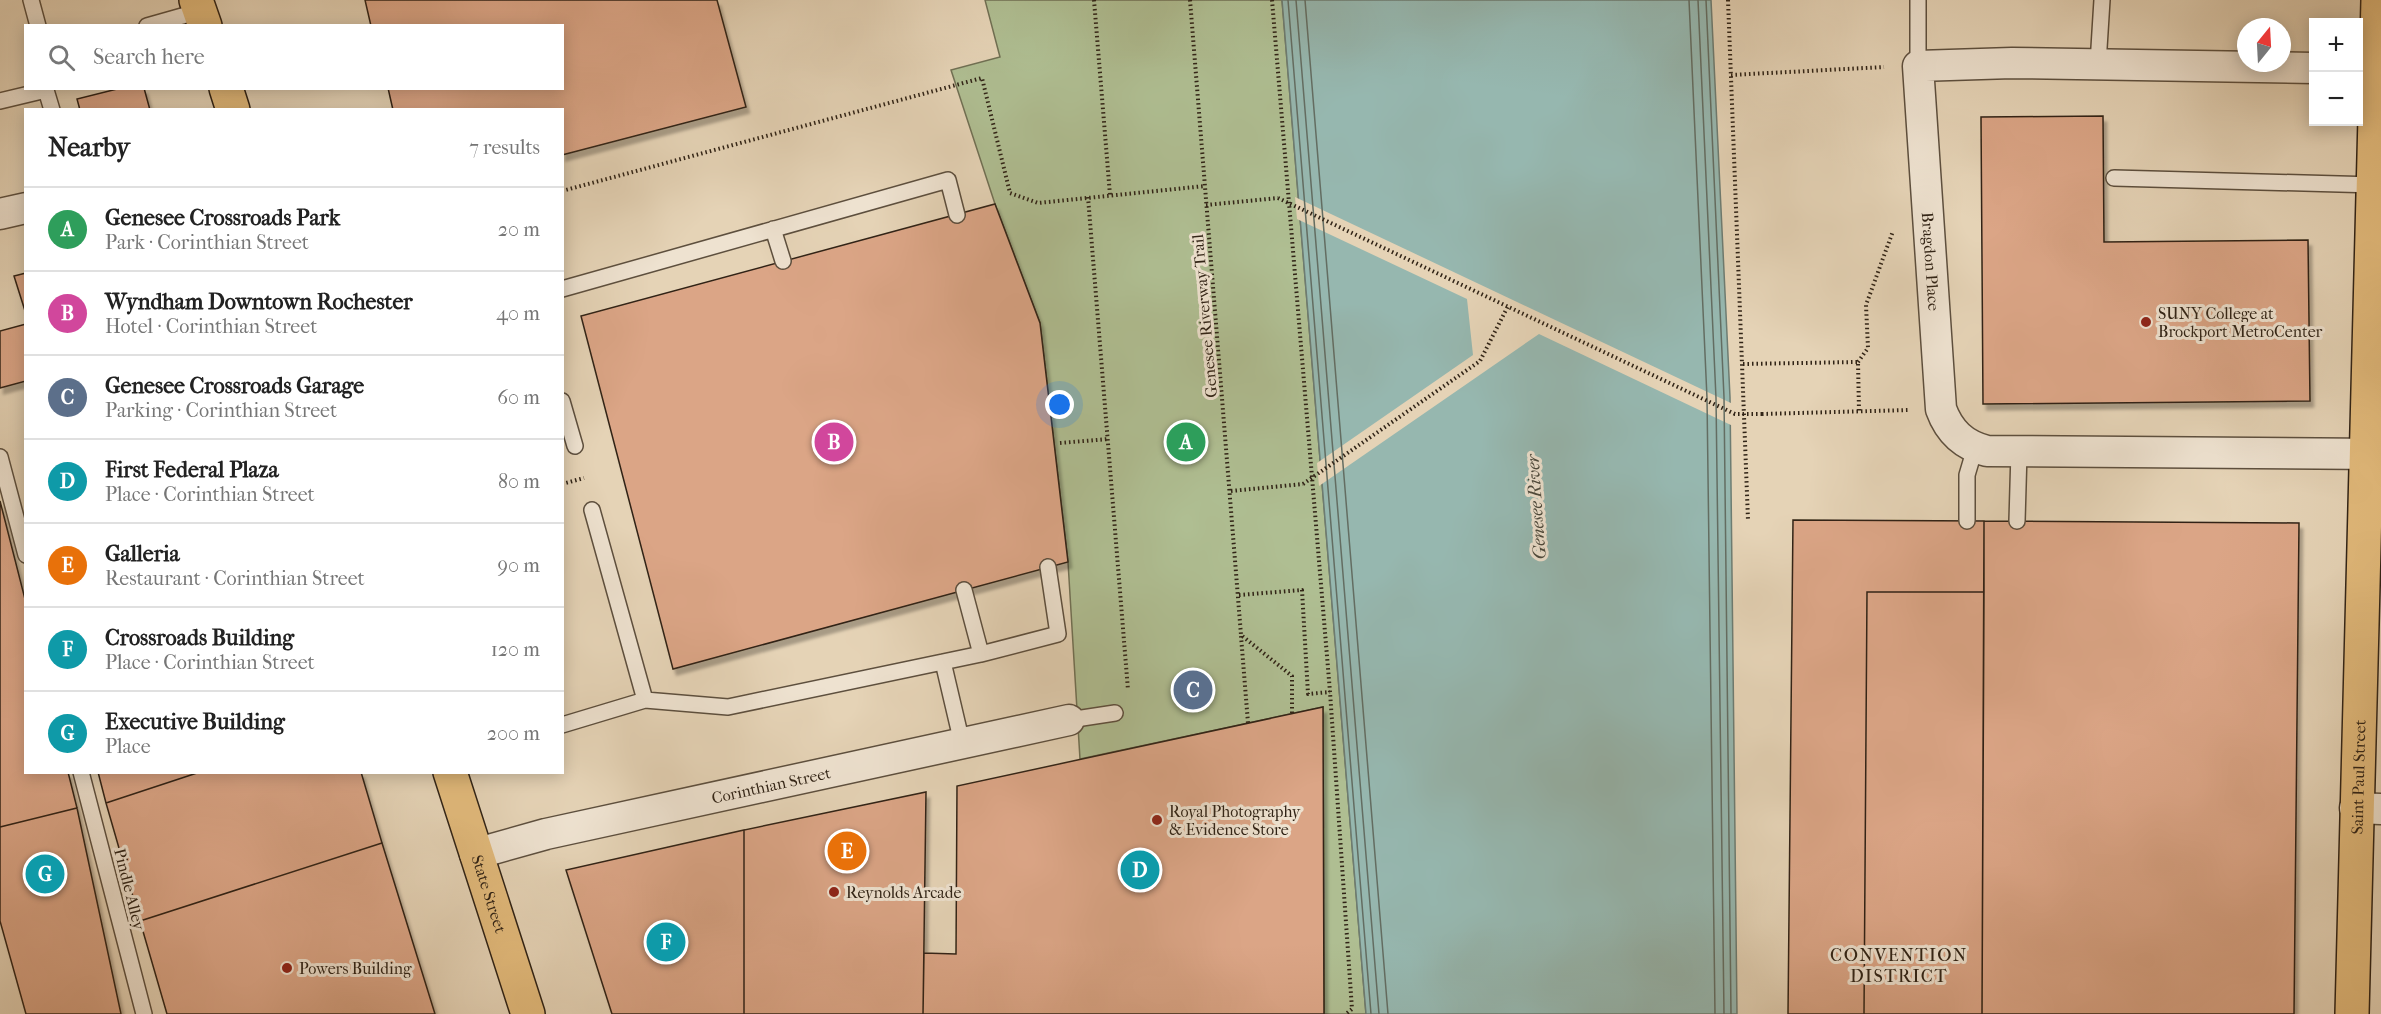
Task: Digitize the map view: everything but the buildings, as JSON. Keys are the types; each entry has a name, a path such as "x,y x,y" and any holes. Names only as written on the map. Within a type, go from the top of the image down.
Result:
{"main road":[{"name":"Saint Paul Street","path":"2352,1014 2368,808 2377,230 2368,69 2378,0"},
{"path":"227,90 233,108"},
{"name":"State Street","path":"451,774 528,1014"}],"street":[{"path":"1906,66 1979,63 2309,68"},
{"name":"Bragdon Place","path":"1906,66 1941,409 1952,431 1975,448"},
{"path":"0,214 24,208"},
{"path":"1975,448 2019,452 2374,454"},
{"name":"Corinthian Street","path":"475,854 546,834 1069,720"}],"lane":[{"path":"31,0 37,24"},
{"path":"1906,66 1918,0"},
{"path":"2098,64 2102,0"},
{"path":"155,24 200,12"},
{"path":"0,101 42,90"},
{"path":"46,90 51,108"},
{"path":"2114,178 2375,185"},
{"path":"564,288 948,180 957,214"},
{"path":"773,229 783,261"},
{"path":"564,408 575,446"},
{"path":"1967,521 1967,475 1975,448"},
{"path":"2017,521 2019,452"},
{"path":"0,456 24,547"},
{"path":"592,510 645,700"},
{"path":"564,724 645,700 728,707 981,654 1058,634 1048,567"},
{"path":"964,590 981,654"},
{"path":"943,662 962,743"},
{"path":"1069,720 1115,713"},
{"name":"Pindle Alley","path":"82,774 144,1014"}],"path":[{"path":"1094,0 1110,195"},
{"name":"Genesee Riverway Trail","path":"1190,0 1248,723"},
{"path":"1272,0 1330,692 1352,1009 1346,1014"},
{"path":"1728,0 1748,520"},
{"path":"1731,75 1906,66"},
{"path":"564,190 982,78 1010,193 1038,202 1205,186"},
{"path":"1088,197 1129,701"},
{"path":"1206,205 1278,198 1735,414 1899,410"},
{"path":"1859,411 1858,362 1868,348 1866,305 1896,222"},
{"path":"1231,491 1303,484 1480,362 1508,306"},
{"path":"1743,364 1858,362"},
{"path":"1060,443 1108,439"},
{"path":"564,483 584,478"},
{"path":"1239,595 1302,590 1308,694 1330,692"},
{"path":"1241,635 1292,676 1292,713"}],"green space":[{"path":"985,0 1282,0 1366,1014 1324,1014 1323,707 1080,759 1068,562 1040,323 995,204 951,70 1000,57"}],"water":[{"name":"Genesee River","path":"1282,0 1711,0 1730,397 1737,1014 1366,1014"}],"pier":[{"path":"1295,197 1733,404 1733,426 1539,334 1319,486 1317,463 1473,355 1467,299 1297,219"}],"place":[{"name":"SUNY College at Brockport MetroCenter","path":"2146,322"},
{"name":"Wyndham Downtown Rochester","path":"834,442"},
{"name":"Genesee Crossroads Park","path":"1186,442"},
{"name":"Genesee Crossroads Garage","path":"1193,690"},
{"name":"Royal Photography & Evidence Store","path":"1157,820"},
{"name":"Galleria","path":"847,851"},
{"name":"First Federal Plaza","path":"1140,870"},
{"name":"Executive Building","path":"45,874"},
{"name":"Reynolds Arcade","path":"834,892"},
{"name":"Crossroads Building","path":"666,942"},
{"name":"Powers Building","path":"287,968"}],"district":[{"name":"CONVENTION DISTRICT","path":"1899,965"}]}
